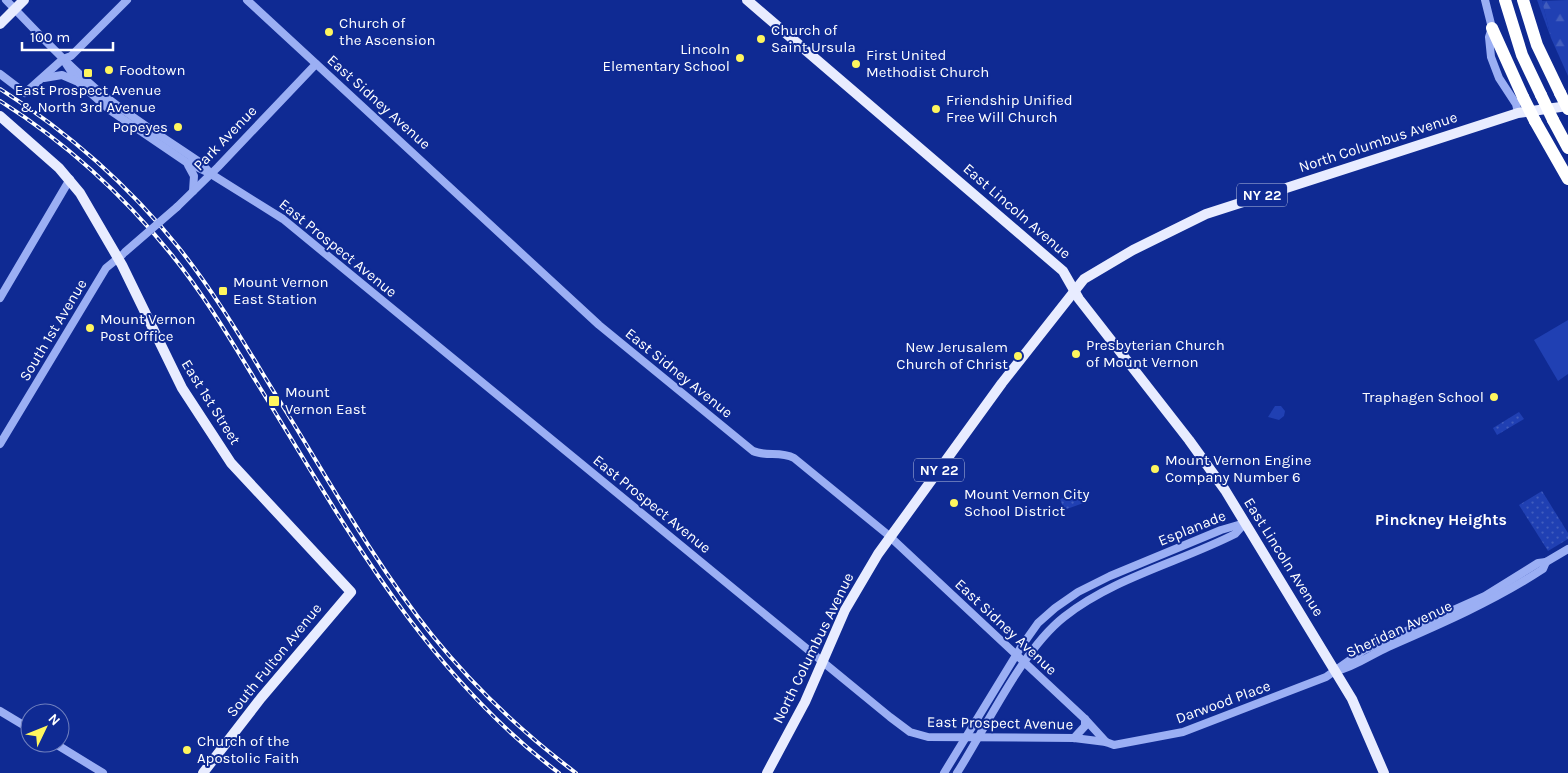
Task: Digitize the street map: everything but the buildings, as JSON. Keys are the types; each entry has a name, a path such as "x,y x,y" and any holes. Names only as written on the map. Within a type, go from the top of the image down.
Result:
{"highway":[{"path":"1505,0 1520,50 1568,148"},
{"path":"1522,0 1542,56 1568,108"},
{"path":"1528,0 1528,19"},
{"path":"1492,28 1535,121 1568,179"}],"main road":[{"path":"0,24 24,0"},
{"name":"East Lincoln Avenue","path":"747,0 1063,271 1079,299 1207,464 1245,523 1336,671 1361,716 1384,773"},
{"name":"North Columbus Avenue","path":"767,773 805,702 853,595 890,537 1010,373 1084,279 1111,262 1206,214 1518,113 1568,108"},
{"name":"East 1st Street","path":"0,116 70,179 122,255 182,388 212,437 231,463 264,501 351,592"},
{"name":"South Fulton Avenue","path":"203,773 261,698 351,592"}],"street":[{"name":"East Prospect Avenue","path":"6,0 63,59 110,100 202,163 211,174"},
{"path":"0,74 25,93 63,59 71,56 127,0"},
{"name":"East Sidney Avenue","path":"247,0 608,332 745,445 760,454 786,454 794,458 890,537 1085,718 1106,742"},
{"path":"1485,0 1492,28 1490,48 1493,64 1502,84 1516,104 1518,113"},
{"name":"East Prospect Avenue","path":"63,59 78,82 111,111 186,162 211,174 283,218 910,732 928,738 1074,738 1106,742 1114,745"},
{"name":"Park Avenue","path":"152,228 211,174 316,64"},
{"path":"42,78 62,75 78,82"},
{"path":"186,162 194,176 193,191"},
{"path":"0,298 70,179"},
{"name":"South 1st Avenue","path":"0,444 106,268 152,228"},
{"name":"Esplanade","path":"944,773 967,738 1016,654 1038,623 1078,592 1120,572 1221,530 1245,523"},
{"name":"Esplanade","path":"957,773 1024,662 1049,631 1064,617 1091,598 1235,534 1245,523"},
{"name":"Sheridan Avenue","path":"1336,671 1344,662 1364,650 1485,596 1538,563 1546,562 1568,549"},
{"name":"Darwood Place","path":"1114,745 1183,732 1283,694 1336,671"},
{"path":"0,710 20,723"},
{"path":"1074,738 1085,726 1085,718"},
{"path":"70,753 103,773"}],"green space":[{"path":"1537,0 1542,0 1551,38"},
{"path":"1568,0 1568,76 1551,38 1542,1"},
{"path":"1568,320 1568,374 1558,381 1534,340"},
{"path":"1275,406 1281,406 1285,411 1284,416 1279,420 1268,417"},
{"path":"1519,412 1524,419 1497,435 1493,428"},
{"path":"1085,490 1089,501 1064,510 1060,499"},
{"path":"1542,491 1568,533 1568,539 1548,551 1519,505"}],"railway":[{"path":"0,89 50,123 96,161 160,225 217,300 369,547 432,635 482,691 537,742 576,773"},
{"path":"0,101 70,152 113,190 153,232 196,287 219,321 358,546 392,596 429,645 468,691 512,734 559,773"}],"place":[{"name":"Church of the Ascension","path":"329,32"},
{"name":"Church of Saint Ursula","path":"761,39"},
{"name":"Lincoln Elementary School","path":"740,58"},
{"name":"First United Methodist Church","path":"856,64"},
{"name":"Foodtown","path":"109,70"},
{"name":"East Prospect Avenue & North 3rd Avenue","path":"88,73"},
{"name":"Friendship Unified Free Will Church","path":"936,109"},
{"name":"Popeyes","path":"178,127"},
{"name":"Mount Vernon East Station","path":"223,291"},
{"name":"Mount Vernon Post Office","path":"90,328"},
{"name":"Presbyterian Church of Mount Vernon","path":"1076,354"},
{"name":"New Jerusalem Church of Christ","path":"1018,356"},
{"name":"Traphagen School","path":"1494,397"},
{"name":"Mount Vernon East","path":"274,401"},
{"name":"Mount Vernon Engine Company Number 6","path":"1155,469"},
{"name":"Mount Vernon City School District","path":"954,503"},
{"name":"Church of the Apostolic Faith","path":"187,750"}],"district":[{"name":"Pinckney Heights","path":"1441,519"}]}
